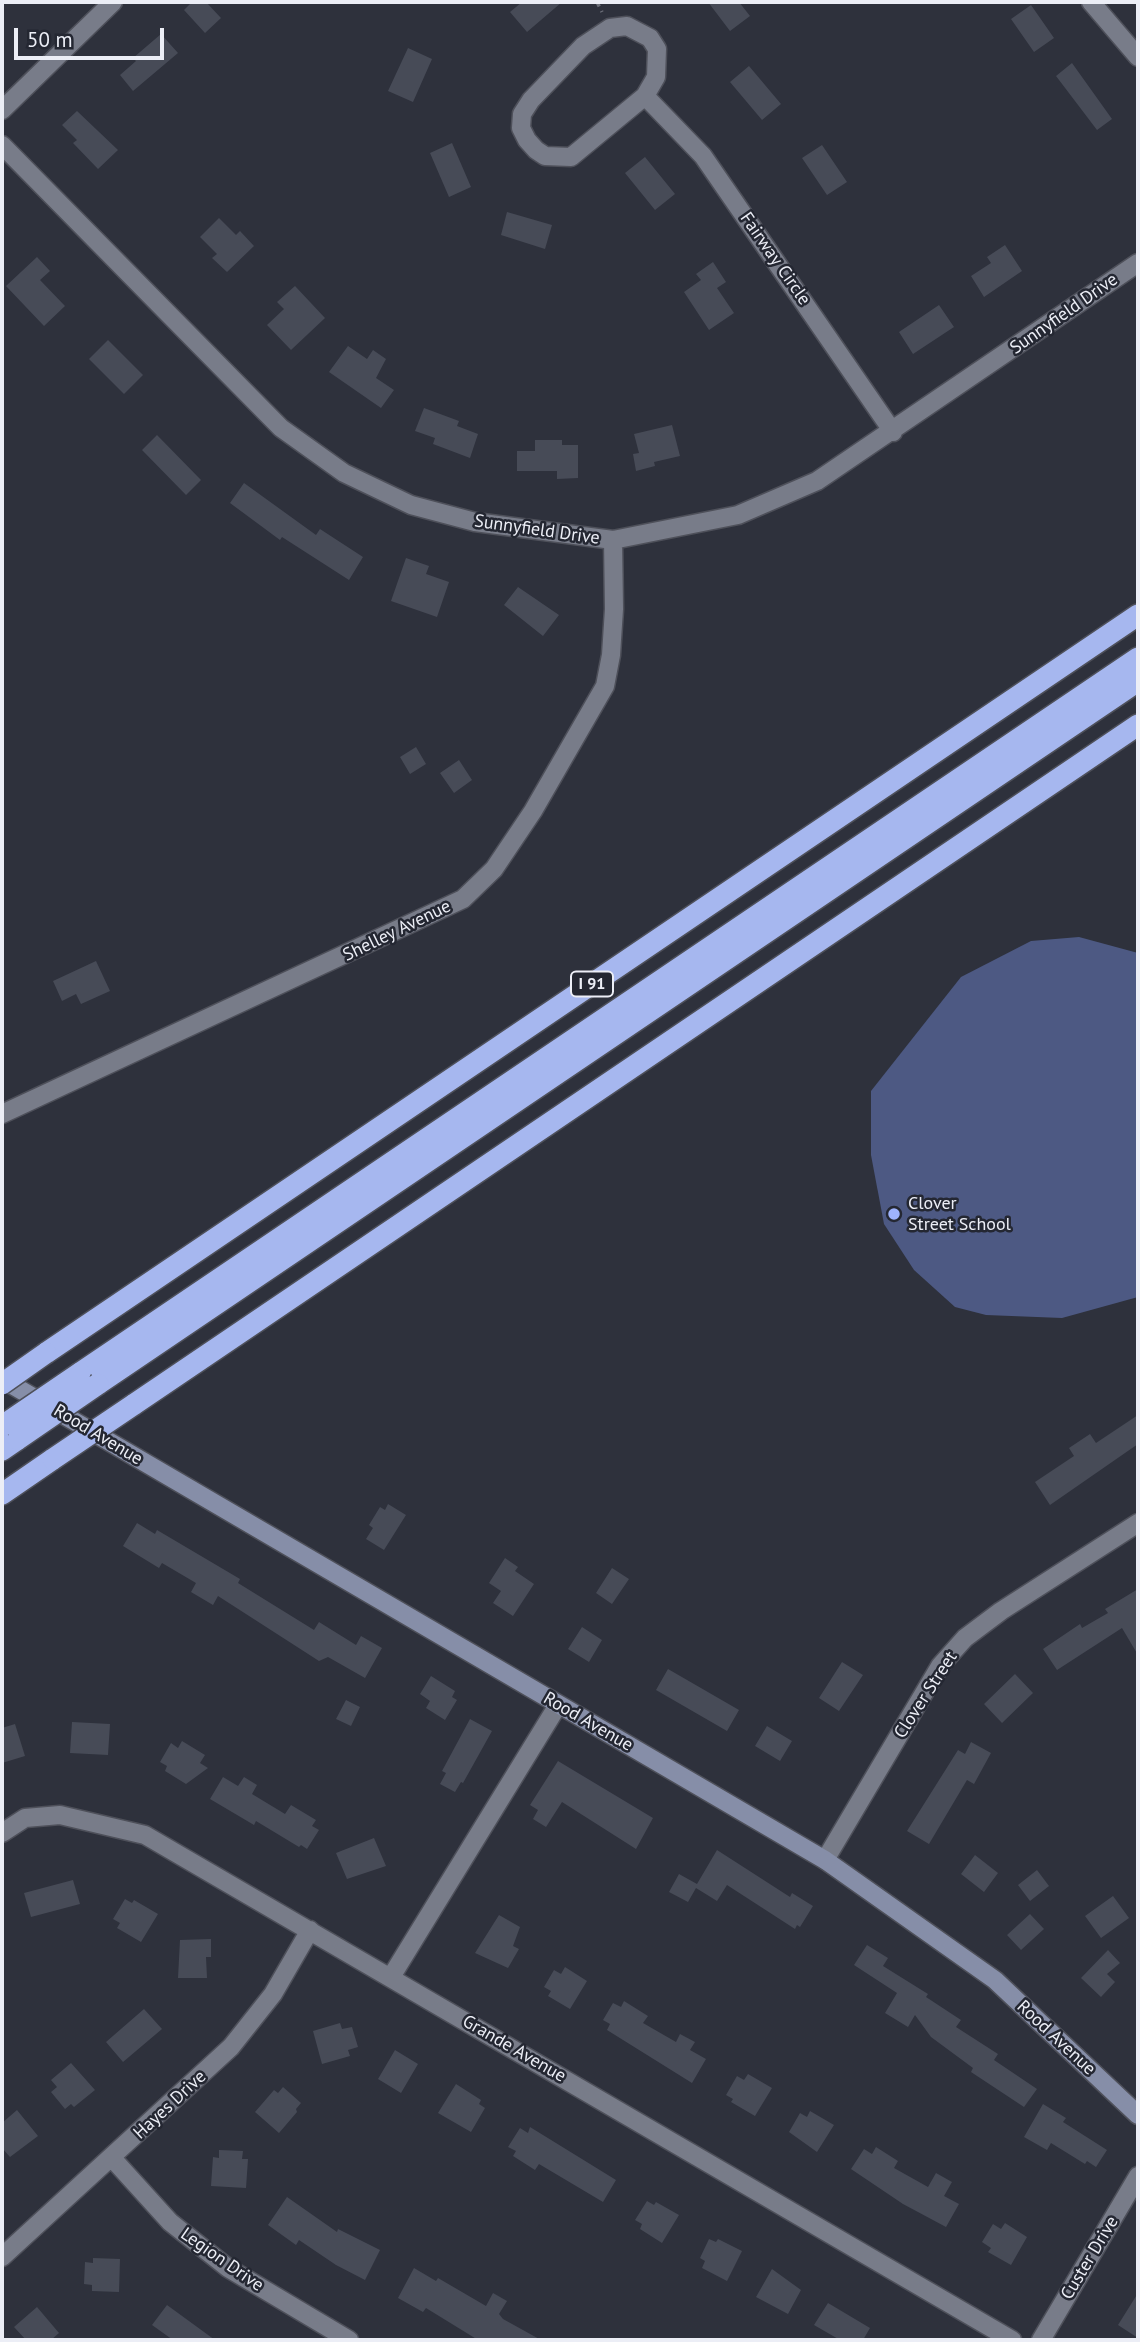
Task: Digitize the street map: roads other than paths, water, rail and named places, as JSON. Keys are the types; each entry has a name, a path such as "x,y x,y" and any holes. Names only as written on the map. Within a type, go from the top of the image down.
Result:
{"highway":[{"name":"I 91","path":"2,1381 1138,615"},
{"path":"7,1438 1138,658"},
{"path":"89,1379 1138,681"},
{"path":"2,1494 1138,725"}],"street":[{"path":"2,110 113,2"},
{"path":"1091,2 1138,57"},
{"path":"626,26 639,30 650,38 657,49 656,77 645,96 571,157 545,156 527,140 522,128 522,114 531,100 583,46 610,28 626,26"},
{"name":"Fairway Circle","path":"645,96 703,156 893,432"},
{"name":"Sunnyfield Drive","path":"2,145 281,428 344,473 411,505 475,522 613,540 738,515 817,481 893,432 1138,263"},
{"name":"Shelley Avenue","path":"2,1114 463,899 494,869 525,823 605,686 611,655 614,609 613,540"},
{"name":"Rood Avenue","path":"2,1381 825,1860 995,1980 1138,2115"},
{"name":"Clover Street","path":"825,1860 940,1666 965,1638 1001,1611 1138,1523"},
{"path":"391,1977 558,1705"},
{"name":"Grande Avenue","path":"2,1833 25,1818 60,1815 145,1835 1012,2340"},
{"name":"Hayes Drive","path":"2,2257 231,2047 274,1994 310,1930"},
{"name":"Legion Drive","path":"113,2158 170,2222 228,2269 349,2340"},
{"name":"Custer Drive","path":"1041,2340 1138,2176"}],"place":[{"name":"Clover Street School","path":"894,1214"}]}
